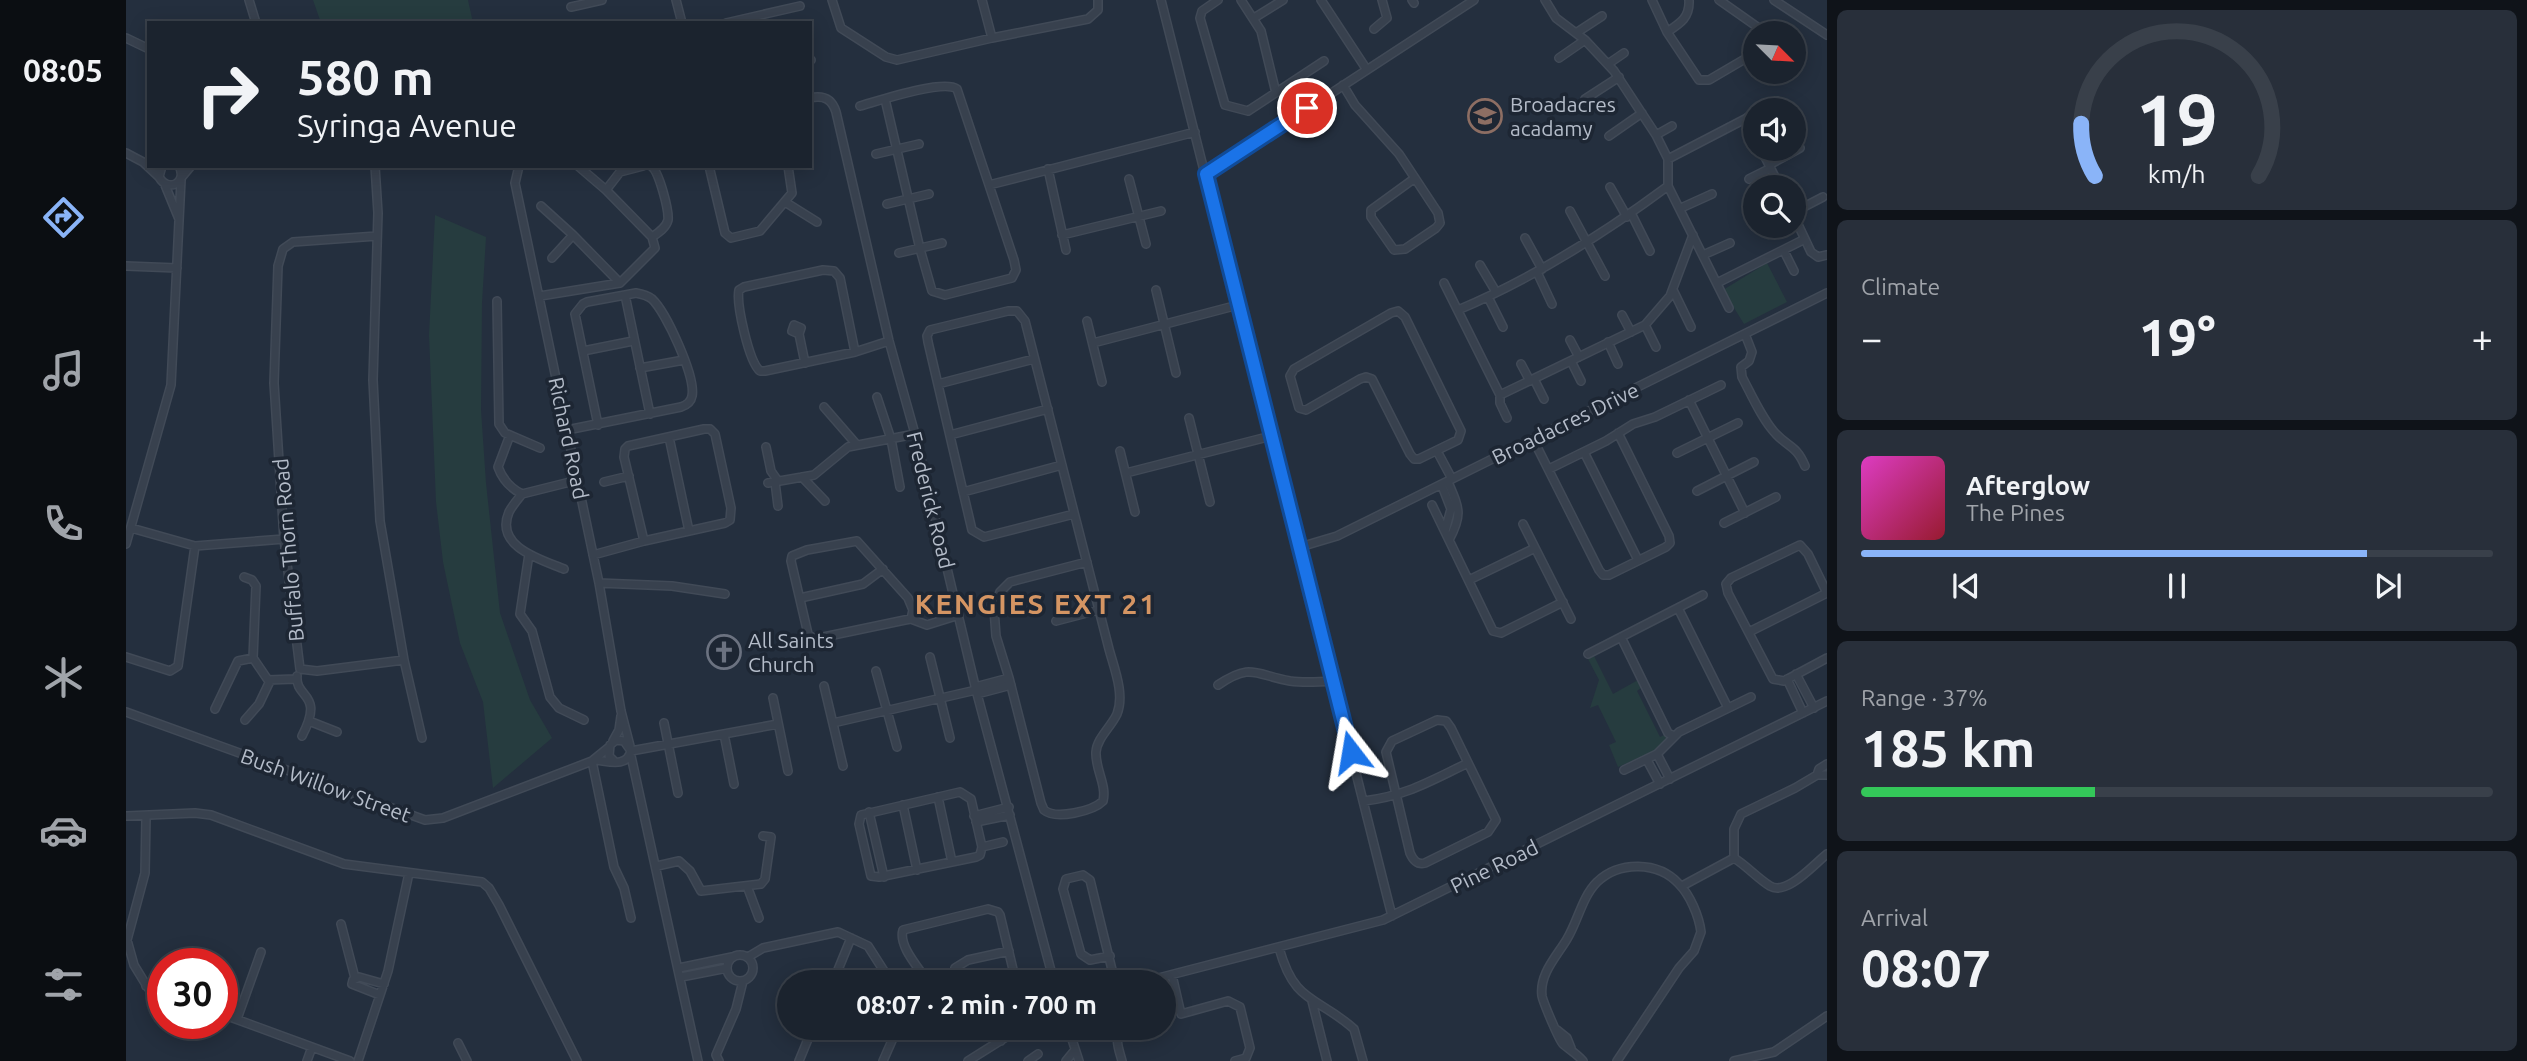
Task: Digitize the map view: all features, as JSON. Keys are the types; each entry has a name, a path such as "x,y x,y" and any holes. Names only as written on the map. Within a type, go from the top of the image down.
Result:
{"street":[{"path":"249,0 255,21"},
{"path":"570,7 602,0"},
{"path":"676,0 681,21"},
{"path":"832,0 841,28 892,60 1088,19 1098,10 1098,0"},
{"path":"982,0 992,38"},
{"path":"1161,0 1366,800 1392,916"},
{"path":"1218,0 1202,11 1200,18 1222,102 1230,107 1248,111 1324,61"},
{"path":"1241,0 1254,18 1262,37 1276,93"},
{"path":"1254,18 1283,0"},
{"path":"1321,0 1367,70"},
{"path":"1374,29 1387,18 1382,0"},
{"path":"1206,174 1474,0"},
{"path":"1545,0 1556,18 1585,40 1619,77 1656,135 1668,159 1668,186 1729,308"},
{"path":"1652,0 1667,32 1694,75 1702,81 1709,80 1743,60"},
{"path":"1667,32 1689,13 1689,0"},
{"path":"1719,0 1749,21"},
{"path":"1774,0 1785,3 1827,35"},
{"path":"735,21 800,6"},
{"path":"1576,33 1602,16"},
{"path":"126,38 147,48"},
{"path":"1559,58 1585,40"},
{"path":"1608,64 1624,53"},
{"path":"1585,99 1619,77"},
{"path":"1343,85 1355,105 1399,154 1415,178 1438,213 1441,221 1437,228 1397,251 1390,246 1373,221 1371,209 1415,178"},
{"path":"860,106 886,99 944,86 956,88 1014,260 1016,270 1012,278 979,288 938,294 930,288 886,99"},
{"name":"Frederick Road","path":"812,97 822,96 830,100 839,122 889,341 915,434 976,690 1051,970"},
{"path":"1609,136 1642,114"},
{"path":"1668,159 1743,120"},
{"path":"1656,135 1672,125"},
{"path":"989,184 1195,132"},
{"path":"876,154 919,144"},
{"path":"126,153 146,162"},
{"path":"1767,161 1774,175"},
{"path":"1756,175 1779,161"},
{"path":"151,168 165,185 179,219"},
{"path":"159,177 161,168"},
{"path":"126,544 171,385 180,168"},
{"path":"165,185 172,186 189,168"},
{"path":"375,168 379,192 373,380 380,521 404,660 422,738"},
{"name":"Richard Road","path":"518,168 515,183 599,583 621,711 698,1061"},
{"path":"580,168 606,190 654,241"},
{"path":"606,190 620,172 635,168"},
{"path":"540,296 620,283 652,253 654,241 668,218 658,172 653,168"},
{"path":"709,168 724,233 730,238 760,231 785,202 793,188 788,168"},
{"path":"1048,169 1066,250"},
{"path":"1129,179 1146,244"},
{"path":"1458,310 1488,297 1588,243 1668,186"},
{"path":"1610,187 1650,251"},
{"path":"887,204 929,194"},
{"path":"1681,208 1712,194"},
{"path":"1806,207 1823,197"},
{"path":"785,202 817,222"},
{"path":"541,206 620,283"},
{"path":"1062,235 1161,211"},
{"path":"1570,211 1605,276"},
{"path":"552,258 573,235"},
{"path":"1500,395 1645,325 1661,309 1673,290 1692,235"},
{"name":"Buffalo Thorn Road","path":"377,236 293,242 286,245 281,253 274,383 285,539 300,669 317,671 404,660"},
{"path":"1525,238 1552,304"},
{"path":"1717,283 1805,239 1815,255 1827,255"},
{"path":"899,253 942,243"},
{"path":"1703,255 1730,243"},
{"path":"1784,251 1794,271"},
{"path":"1480,265 1496,292"},
{"path":"126,266 177,268"},
{"path":"855,352 840,278 834,271 828,269 741,288 738,292 738,302 756,369 765,371 805,363 855,352 889,341"},
{"path":"1444,283 1500,395 1500,403 1507,418"},
{"path":"1156,290 1176,373"},
{"path":"1673,290 1691,327"},
{"path":"568,430 598,425 681,407 690,402 693,392 680,346 652,299 636,293 584,303 576,312 598,425"},
{"name":"Broadacres Drive","path":"1300,547 1337,536 1447,483 1827,293"},
{"path":"625,295 650,414"},
{"path":"1488,297 1503,327"},
{"path":"497,301 500,367 498,419 502,429 510,435 540,448"},
{"path":"1093,343 1238,305"},
{"path":"1074,514 981,537 970,527 927,336 930,330 1007,311 1017,311 1025,321 1087,562 1119,696 1117,714 1096,751 1104,791 1101,804 1057,815 1048,814 1044,810 993,621 995,604 1000,592 1015,581 1087,562"},
{"path":"1401,312 1460,427 1461,435 1458,440 1437,451 1419,459 1412,457 1372,379 1360,379 1306,410 1298,405 1290,376 1292,370 1391,313 1401,312"},
{"path":"1622,315 1630,332"},
{"path":"1087,321 1102,382"},
{"path":"1645,325 1656,347"},
{"path":"799,334 805,363"},
{"path":"1745,334 1752,352 1749,360 1741,367 1742,377 1772,429 1796,449 1805,466"},
{"path":"1570,340 1579,356"},
{"path":"583,351 633,341"},
{"path":"1608,342 1618,364"},
{"path":"938,384 1034,359"},
{"path":"640,368 684,360"},
{"path":"1571,361 1581,381"},
{"path":"1521,364 1544,399"},
{"path":"1549,468 1639,421 1655,417 1721,385"},
{"path":"877,397 891,439 900,487"},
{"path":"1689,400 1745,513"},
{"path":"824,407 857,446"},
{"path":"950,435 1048,410"},
{"path":"1189,418 1210,502"},
{"path":"1677,453 1738,423"},
{"path":"593,555 728,522 732,517 731,508 713,431 704,429 627,447 624,457 644,541"},
{"path":"1533,439 1602,574 1611,575 1666,547 1670,540 1618,433"},
{"path":"774,482 814,475 848,447 915,434"},
{"path":"510,435 498,467 506,482 522,494"},
{"path":"1126,473 1271,436"},
{"path":"669,438 689,531"},
{"path":"766,447 778,506"},
{"path":"1120,451 1135,512"},
{"path":"1437,451 1460,513 1449,540"},
{"path":"1584,452 1638,561"},
{"path":"1697,491 1754,462"},
{"path":"963,492 1062,465"},
{"path":"604,482 629,476"},
{"path":"802,478 825,501"},
{"path":"564,569 529,554 514,543 508,528 508,514 522,494 578,480"},
{"path":"1445,531 1451,509 1447,483"},
{"path":"1724,523 1776,497"},
{"path":"1432,505 1493,631 1497,633 1563,602"},
{"path":"1523,524 1571,619"},
{"path":"130,525 195,546 285,539"},
{"path":"911,619 912,604 863,546 852,540 798,552 791,558 808,634 814,639 911,619 927,625 959,615"},
{"path":"1749,632 1827,593 1800,545 1731,578 1727,582 1728,593 1770,676 1779,681 1787,679 1827,658"},
{"path":"126,657 170,671 178,666 195,546"},
{"path":"1469,580 1535,548"},
{"path":"529,554 520,614 531,631 550,697 559,708 584,720"},
{"path":"800,598 863,583 883,569"},
{"path":"244,577 252,580 256,586 253,658 262,675 270,681 295,679"},
{"path":"599,583 671,586 725,594"},
{"path":"1588,654 1703,595"},
{"path":"1678,608 1728,708"},
{"path":"1056,621 1098,610"},
{"path":"1621,637 1668,733 1674,736"},
{"path":"930,657 950,738"},
{"path":"215,709 238,661 253,658"},
{"path":"295,679 300,669"},
{"path":"876,671 897,747"},
{"path":"1217,685 1232,676 1250,671 1289,681 1334,681"},
{"path":"1796,674 1814,708"},
{"path":"295,679 311,701 309,721 302,736"},
{"path":"1787,679 1803,713"},
{"path":"244,720 259,704 270,681"},
{"path":"832,723 1010,682"},
{"path":"824,685 844,766"},
{"path":"1624,770 1647,761 1674,736 1752,697"},
{"path":"773,698 788,771"},
{"name":"Pine Road","path":"1176,974 1371,925 1827,701"},
{"name":"Richard Road","path":"610,745 619,730 621,711"},
{"name":"Bush Willow Street","path":"126,714 425,820 443,818 593,760 610,745"},
{"path":"1441,719 1448,723 1468,763 1495,815 1495,824 1488,832 1425,863 1419,863 1412,858 1395,796 1387,748 1392,741 1441,719"},
{"path":"309,721 337,732"},
{"path":"664,723 678,793"},
{"path":"617,762 631,751 778,724"},
{"path":"724,734 734,784"},
{"path":"631,751 624,741 610,745 609,756 635,776"},
{"path":"1657,754 1670,779"},
{"path":"593,760 614,867 624,888 631,918"},
{"name":"Bush Willow Street","path":"593,760 617,762"},
{"path":"1647,761 1660,784"},
{"path":"1366,800 1395,796 1468,763"},
{"path":"1817,775 1820,768 1827,764"},
{"path":"1734,858 1734,829 1741,814 1817,775 1827,775"},
{"path":"960,793 971,799 982,847 980,855 884,877 871,876 859,818 861,815 938,797 960,793"},
{"path":"938,797 952,862"},
{"path":"903,805 917,870"},
{"path":"975,819 1010,811"},
{"path":"869,812 884,877"},
{"path":"126,816 195,813 211,815 344,864 478,881 489,888 577,1061"},
{"path":"146,817 145,873 127,940 134,965 147,986"},
{"path":"657,866 679,861 690,871 701,891 761,884 765,879 771,838 762,836"},
{"path":"982,847 1003,842"},
{"path":"1734,858 1772,887 1780,889 1791,884 1827,854"},
{"path":"1682,886 1734,858"},
{"path":"1583,1061 1561,1042 1542,996 1544,980 1598,881 1618,870 1644,866 1671,877 1682,886 1701,928 1698,944 1617,1061"},
{"path":"358,1061 384,984 409,873"},
{"path":"1110,956 1090,960 1081,954 1063,889 1066,879 1083,875 1089,877 1110,956 1113,970"},
{"path":"747,886 759,918"},
{"path":"920,970 903,943 902,934 905,928 983,910 994,910 1000,915 1014,970"},
{"path":"341,923 355,978 352,984 380,995"},
{"path":"748,957 763,948 838,932 868,946 883,970"},
{"path":"838,970 851,938"},
{"path":"1279,948 1289,978 1312,1002 1354,1029 1363,1061"},
{"path":"956,968 968,960 1010,951"},
{"path":"238,1016 261,952"},
{"path":"679,968 740,954 748,957 753,964 753,972 743,981 736,1009 716,1055 719,1061"},
{"path":"727,968 732,957"},
{"path":"727,968 734,979 743,981"},
{"path":"681,977 727,968"},
{"path":"355,978 384,984"},
{"path":"1176,994 1181,1014"},
{"path":"1176,1015 1228,1001 1236,1003 1240,1007 1250,1048 1246,1058 1235,1061"},
{"path":"1312,1002 1327,1061"},
{"path":"1734,1061 1764,1056 1780,1049 1827,1016"},
{"path":"238,1019 349,1061"},
{"path":"799,1061 808,1040"},
{"path":"883,1061 892,1040"},
{"path":"1072,1040 1078,1060"},
{"path":"1117,1040 1122,1061"},
{"path":"968,1061 1001,1041"},
{"path":"458,1043 467,1061"},
{"path":"307,1061 312,1047"},
{"path":"1066,1061 1075,1050"},
{"path":"1028,1061 1038,1054"}],"green space":[{"path":"313,0 468,0 473,21 320,21"},
{"path":"435,215 486,237 481,410 500,613 530,700 552,738 493,788 483,702 460,643 443,562 436,502 429,335"},
{"path":"1767,263 1787,302 1744,324 1723,290"},
{"path":"1594,656 1613,694 1638,680 1642,687 1637,691 1660,737 1666,734 1668,737 1657,750 1618,767 1609,745 1616,742 1598,705 1590,708 1599,680 1588,659"}],"place":[{"name":"Broadacres acadamy","path":"1485,116"},
{"name":"All Saints Church","path":"724,652"}],"district":[{"name":"KENGIES EXT 21","path":"1036,603"}],"route":[{"path":"1307,108 1206,174 1351,752"}]}
